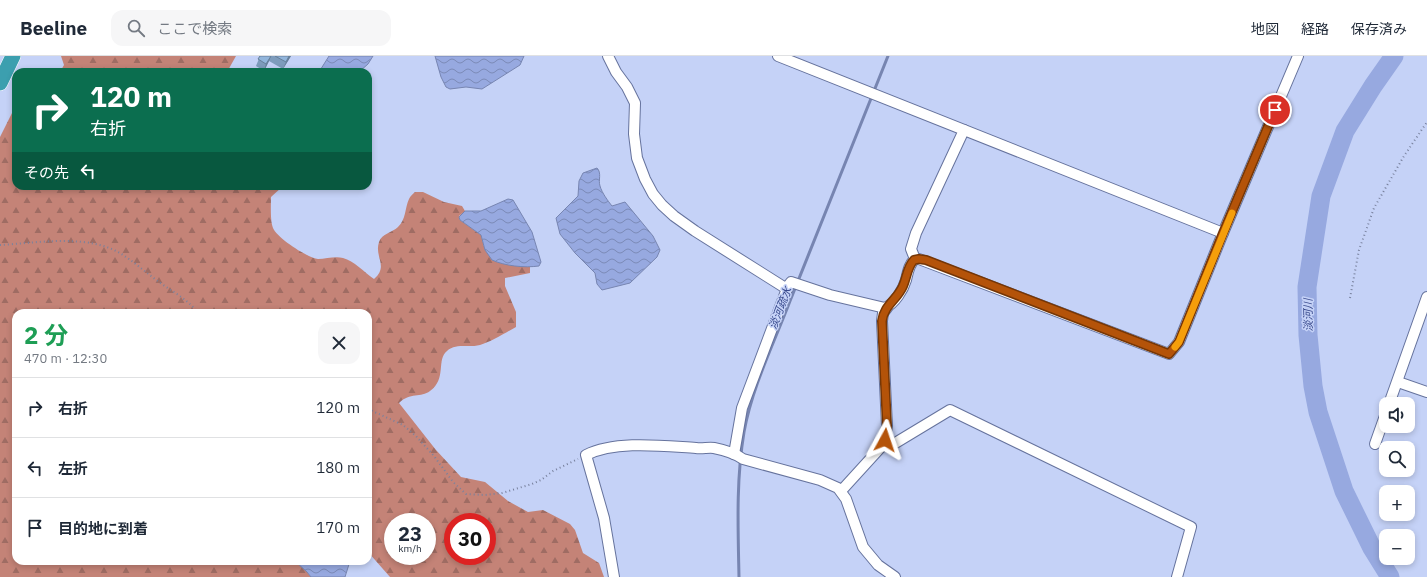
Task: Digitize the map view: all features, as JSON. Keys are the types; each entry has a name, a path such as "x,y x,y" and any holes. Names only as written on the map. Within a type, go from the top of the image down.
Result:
{"highway":[{"path":"0,83 12,56"}],"street":[{"path":"608,56 635,103 634,134 636,158 645,179 654,194 662,205 674,216 695,231 794,285 883,309 887,308"},
{"path":"778,56 1223,233"},
{"path":"915,259 926,260 1169,354 1179,342 1223,233 1298,56"},
{"path":"915,259 911,249 916,233 964,130"},
{"path":"841,491 882,446 885,440 887,426 882,321 883,313 900,292 909,267 915,259"},
{"path":"738,456 742,408 794,285"},
{"path":"1392,397 1427,297"},
{"path":"1398,382 1427,392"},
{"path":"882,446 892,445 950,410 1191,527 1177,577"},
{"path":"1375,444 1379,433"},
{"path":"614,577 604,518 586,455 609,447 640,446 700,449 714,448 836,486 841,491 847,504 863,547 878,565 895,577"}],"path":[{"path":"1350,298 1359,250 1374,208 1404,156 1427,122"},
{"path":"0,245 72,240 101,245 122,254 180,296 194,309"},
{"path":"372,411 403,425 416,436 434,456 453,482 466,494 485,495 502,493 532,484 541,480 553,471 586,455"}],"green space":[{"path":"61,56 236,56 229,68 62,68 64,65"},
{"path":"12,113 12,190 279,190 271,197 271,212 273,228 280,237 293,247 313,258 318,259 337,257 347,259 374,279 381,266 378,252 380,239 401,224 409,198 415,192 423,192 444,202 462,206 465,211 459,216 460,220 481,235 485,250 517,266 530,267 530,273 505,278 505,286 516,312 516,327 484,344 476,346 458,346 447,351 442,359 440,375 435,386 427,393 407,397 399,403 436,450 461,477 485,482 508,501 528,512 543,510 570,524 575,530 583,553 599,563 604,577 390,577 372,557 372,309 12,309 12,565 299,565 311,577 0,577 0,137"}],"water":[{"path":"329,56 373,56 364,68 322,68"},
{"path":"435,56 524,56 520,65 482,89 466,87 450,89 446,87 441,77"},
{"path":"597,168 599,172 601,189 610,204 612,206 625,202 653,236 660,250 657,257 630,283 602,290 597,284 595,273 575,253 560,234 556,218 578,196 579,181 583,173"},
{"path":"508,199 513,200 532,232 541,262 539,266 515,266 492,260 485,250 481,235 460,220 459,217 465,211 481,211"},
{"path":"299,565 349,565 345,577 311,577"}],"building":[{"path":"260,56 271,56 266,64 258,59"},
{"path":"275,56 289,56 286,62"}],"waterway":[{"name":"淡河疏水","path":"739,577 738,504 741,450 752,398 888,56"},
{"name":"淡河川","path":"1390,577 1372,548 1344,491 1318,412 1313,386 1308,335 1307,287 1321,196 1345,131 1394,56"}],"slow traffic":[{"path":"1175,347 1179,342 1232,213"}],"route":[{"path":"885,440 887,426 882,321 883,313 900,292 909,267 914,260 926,260 1169,354 1179,342 1275,110"}]}
